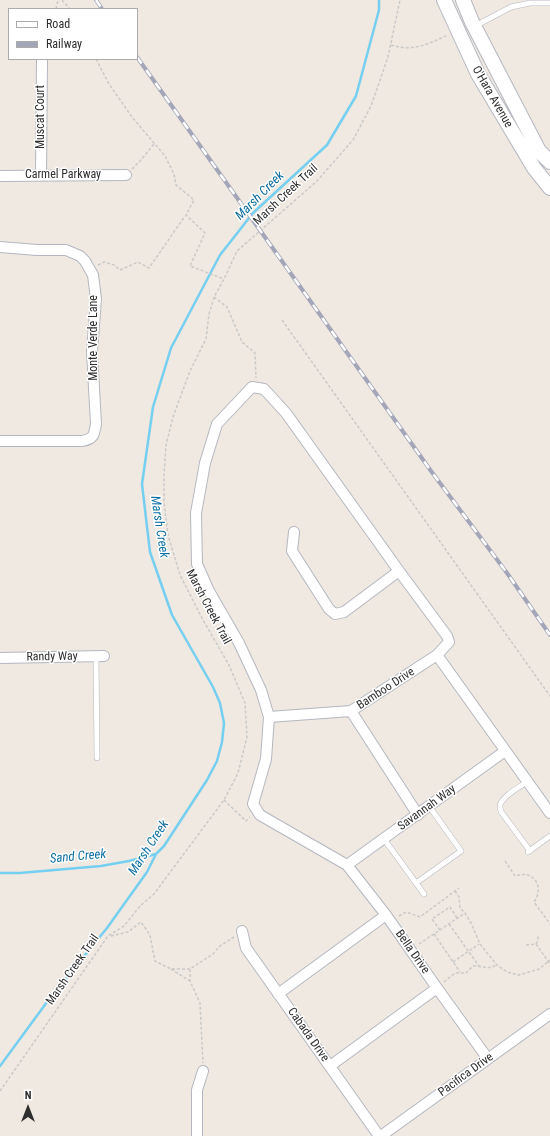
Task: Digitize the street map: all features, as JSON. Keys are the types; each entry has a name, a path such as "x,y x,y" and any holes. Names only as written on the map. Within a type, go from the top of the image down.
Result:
{"street":[{"name":"O'Hara Avenue","path":"444,0 482,81 534,168 550,188"},
{"name":"O'Hara Avenue","path":"463,0 474,26 539,151 550,162"},
{"name":"Muscat Court","path":"41,175 42,60"},
{"name":"Carmel Parkway","path":"0,176 126,175"},
{"name":"Monte Verde Lane","path":"0,247 37,250 66,250 80,256 85,261 93,276 96,299 92,352 96,424 94,434 89,440 82,441 0,441"},
{"path":"256,809 253,804 266,759 269,717 262,690 239,643 209,591 197,564 196,513 205,463 217,424 252,387 264,389 286,413 447,636 449,642 437,655 550,813"},
{"path":"294,532 292,551 328,609 335,614 344,612 399,571"},
{"name":"Bamboo Drive","path":"269,717 351,711 437,655"},
{"name":"Randy Way","path":"0,658 100,656"},
{"path":"351,711 418,815"},
{"name":"Savannah Way","path":"347,865 505,751"},
{"name":"Bella Drive","path":"256,809 260,815 347,865 388,918 488,1059"},
{"path":"278,994 388,918"},
{"name":"Cabada Drive","path":"242,931 246,948 380,1136"},
{"path":"330,1066 437,988"},
{"name":"Pacifica Drive","path":"380,1136 550,1014"},
{"path":"197,1136 197,1090 203,1071"}],"lane":[{"path":"474,26 511,7 530,1 550,3"},
{"path":"97,758 100,656"},
{"path":"528,782 510,793 500,802 502,813 529,852 550,836"},
{"path":"416,883 461,851 429,806"},
{"path":"384,839 424,894"}],"path":[{"path":"62,0 69,8"},
{"name":"Marsh Creek Trail","path":"0,1091 108,936 124,926 140,906 154,894 224,800 238,774 247,737 245,703 229,665 203,620 180,575 168,535 164,503 166,445 173,417 190,371 206,339 209,314 214,297 237,251 316,182 353,140 370,106 388,57 400,0"},
{"path":"391,45 409,48 421,46 458,30"},
{"path":"89,269 104,262 114,265 120,270 138,262 149,268 186,215 194,200 176,185 174,174 165,156 132,117 109,84 97,60"},
{"path":"126,175 140,162 154,144"},
{"path":"186,215 205,233 190,266 224,279"},
{"path":"214,297 227,306 242,342 255,353 256,388"},
{"path":"282,320 550,696"},
{"path":"224,800 246,821 256,809"},
{"path":"505,862 514,876 520,874 530,875 536,881 538,897 534,902 550,924"},
{"path":"388,918 399,916 406,912 420,916 459,888"},
{"path":"455,891 459,896 460,908 472,923 480,944 497,965 508,972 519,975 529,973 549,961"},
{"path":"440,930 432,919 450,907 457,918"},
{"path":"410,950 465,913"},
{"path":"108,936 128,932 141,922 150,935 155,962 171,969 190,981"},
{"path":"449,924 479,966"},
{"path":"171,969 190,969 213,954 220,946 242,931"},
{"path":"434,934 460,972"},
{"path":"536,944 538,936"},
{"path":"453,962 480,944"},
{"path":"526,945 536,944"},
{"path":"536,944 550,964"},
{"path":"437,988 455,973 466,973 473,966 491,968 497,965"},
{"path":"190,969 190,981 200,1003 203,1071"}],"waterway":[{"name":"Marsh Creek","path":"0,1066 47,1002 107,928 147,872 156,854 164,846 207,780 217,761 222,742 224,723 220,703 213,687 172,615 150,552 142,484 153,407 171,348 220,255 253,213 327,145 356,96 379,10 379,0"},
{"name":"Sand Creek","path":"0,873 20,873 101,866 156,854"}],"railway":[{"path":"96,0 101,8"},
{"path":"138,58 431,471 507,573 550,635"}]}
